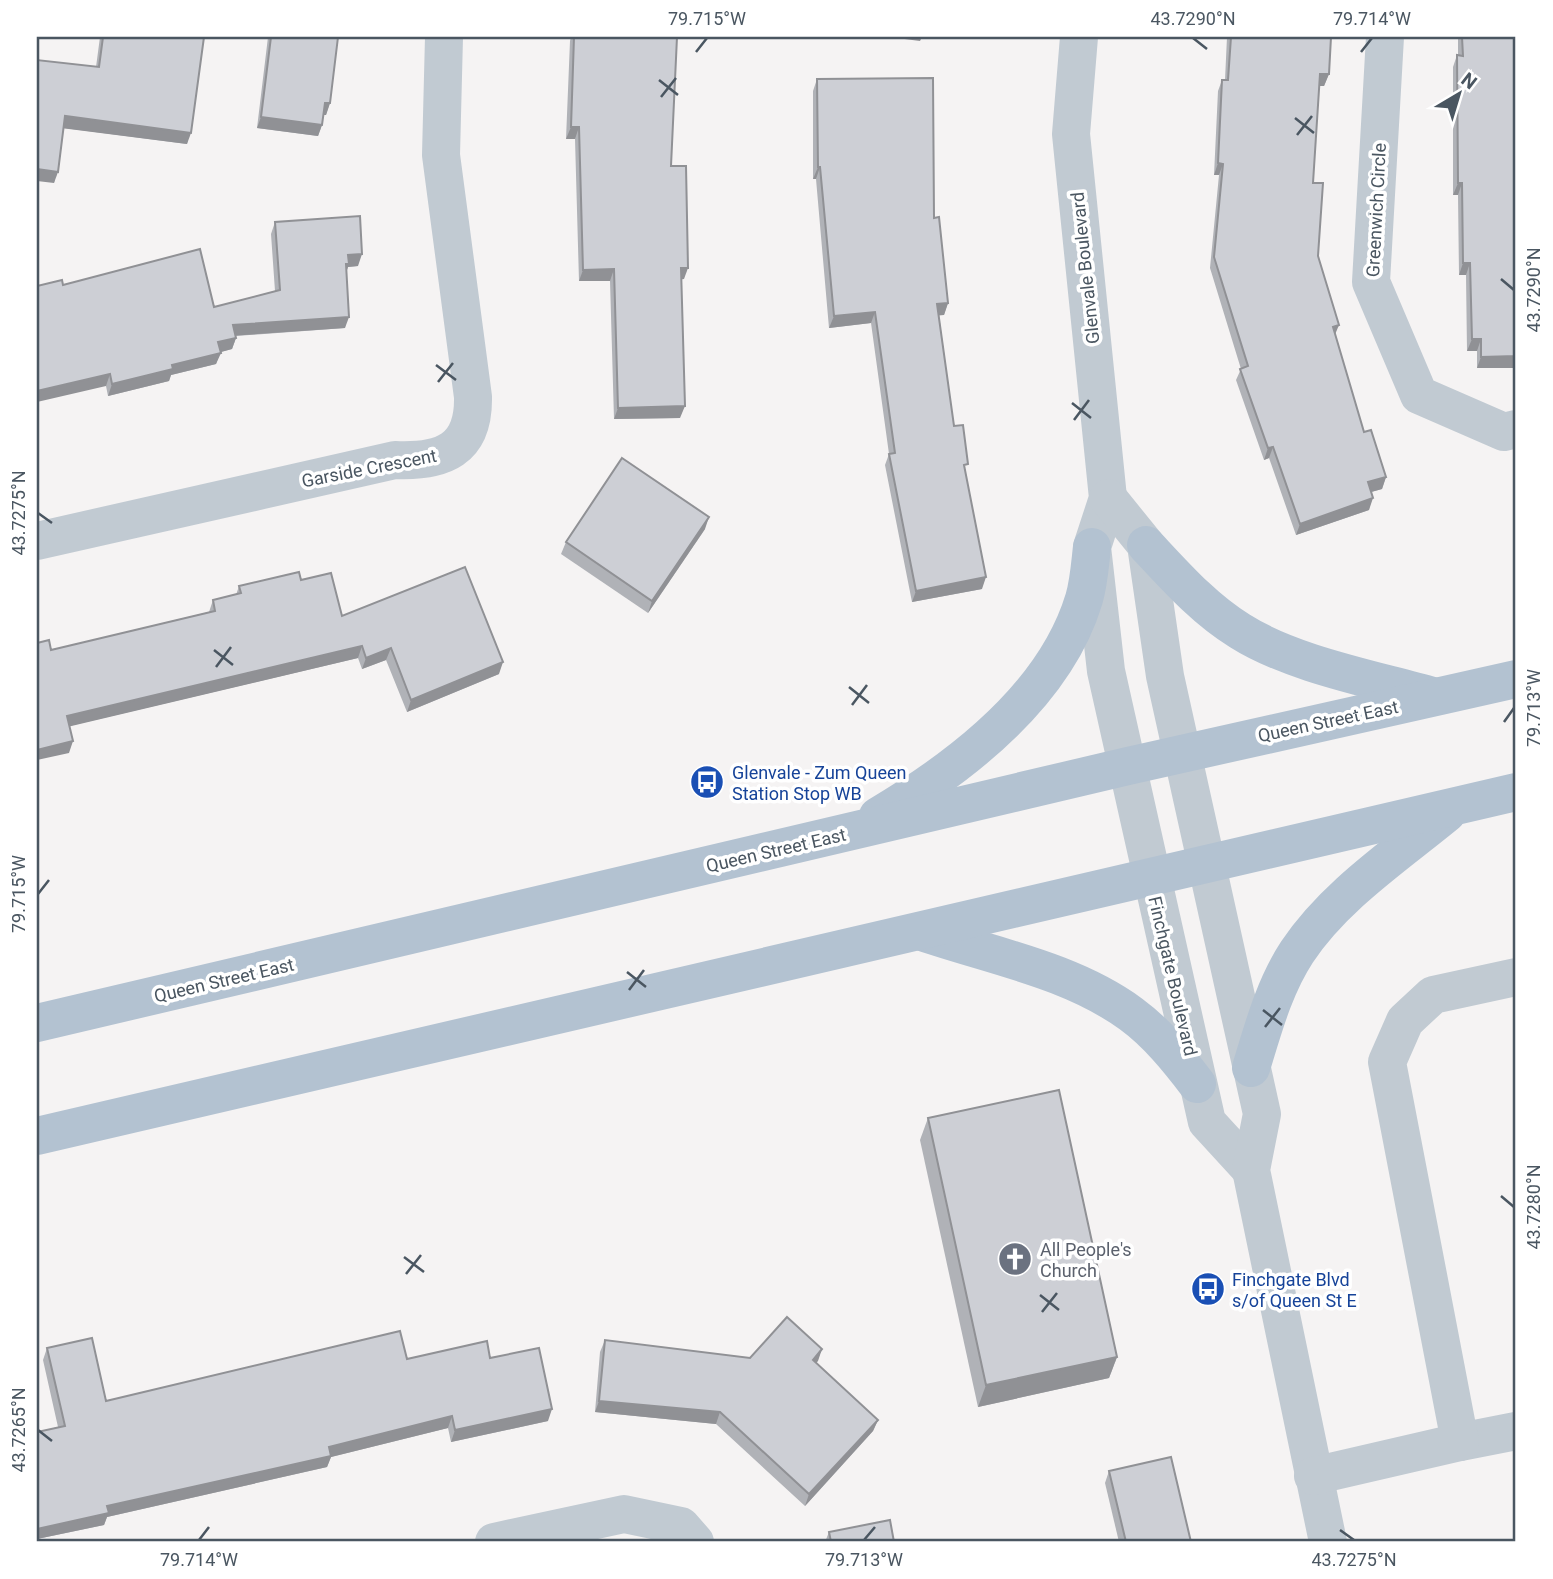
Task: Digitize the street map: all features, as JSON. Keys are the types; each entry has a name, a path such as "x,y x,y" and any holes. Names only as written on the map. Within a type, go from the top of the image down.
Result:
{"main road":[{"path":"1146,545 1187,588 1241,632 1282,652 1438,698"},
{"path":"849,832 926,785 988,737 1020,704 1059,654 1077,618 1088,583 1092,547"},
{"name":"Queen Street East","path":"37,1023 1183,753 1516,679"},
{"path":"37,1136 1516,792"},
{"path":"1251,1068 1281,982 1308,938 1345,898 1454,807"},
{"path":"922,932 1037,968 1113,1002 1150,1031 1197,1084"}],"street":[{"name":"Garside Crescent","path":"37,541 395,460 421,461 444,455 461,440 474,422 474,397 440,155 444,37"},
{"name":"Glenvale Boulevard","path":"1079,37 1071,134 1108,498 1092,547 1106,671 1128,766"},
{"name":"Greenwich Circle","path":"1385,37 1371,282 1419,395 1504,432 1516,429"},
{"path":"1108,498 1146,545 1161,654 1262,1114 1251,1170 1328,1542"},
{"name":"Finchgate Boulevard","path":"1128,766 1207,1122 1251,1170"},
{"path":"1460,1442 1387,1062 1405,1021 1433,995 1516,977"},
{"path":"1313,1476 1516,1431"},
{"path":"494,1542 624,1514 681,1526 695,1542"}],"building":[{"path":"103,37 204,37 191,133 65,116 58,172 37,169 37,60 99,67"},
{"path":"271,37 338,37 330,103 325,103 322,125 261,117"},
{"path":"574,37 677,37 671,166 686,166 688,268 681,268 685,406 618,408 614,269 583,270 579,127 571,127"},
{"path":"1231,37 1331,37 1329,74 1320,74 1313,183 1323,183 1318,256 1339,325 1333,327 1364,432 1371,430 1386,477 1368,482 1373,498 1300,524 1273,447 1268,448 1240,369 1248,366 1214,257 1223,164 1218,163 1222,80 1228,80"},
{"path":"1462,37 1516,37 1516,356 1481,357 1481,339 1472,339 1470,263 1463,263 1462,183 1458,183 1457,55 1463,56"},
{"path":"933,78 934,218 939,217 948,303 937,304 954,426 963,425 968,464 964,465 986,577 916,591 889,454 895,453 875,312 834,316 818,167 817,79"},
{"path":"360,216 362,254 348,255 349,264 346,264 349,317 233,325 236,338 218,342 221,353 172,365 173,369 112,384 110,374 37,391 37,286 62,280 63,285 200,249 214,307 280,290 275,222"},
{"path":"622,458 709,517 652,601 566,542"},
{"path":"465,567 503,662 411,700 391,648 366,658 362,646 67,716 73,741 37,750 37,643 49,640 51,650 215,611 213,600 241,593 239,586 299,572 301,580 331,573 342,616"},
{"name":"All People's Church","path":"1059,1090 1117,1357 986,1385 928,1118"},
{"path":"787,1317 822,1349 813,1360 878,1420 809,1494 720,1412 599,1401 605,1340 750,1358"},
{"path":"400,1331 407,1359 487,1341 490,1358 539,1348 552,1409 455,1430 452,1416 329,1447 331,1456 107,1506 109,1513 37,1529 37,1432 65,1426 47,1348 92,1338 106,1401"},
{"path":"1171,1457 1191,1542 1126,1542 1109,1471"},
{"path":"890,1520 894,1542 831,1542 829,1532"}],"place":[{"name":"Glenvale - Zum Queen Station Stop WB","path":"707,782"},
{"name":"All People's Church","path":"1015,1259"},
{"name":"Finchgate Blvd s/of Queen St E","path":"1208,1289"}]}
